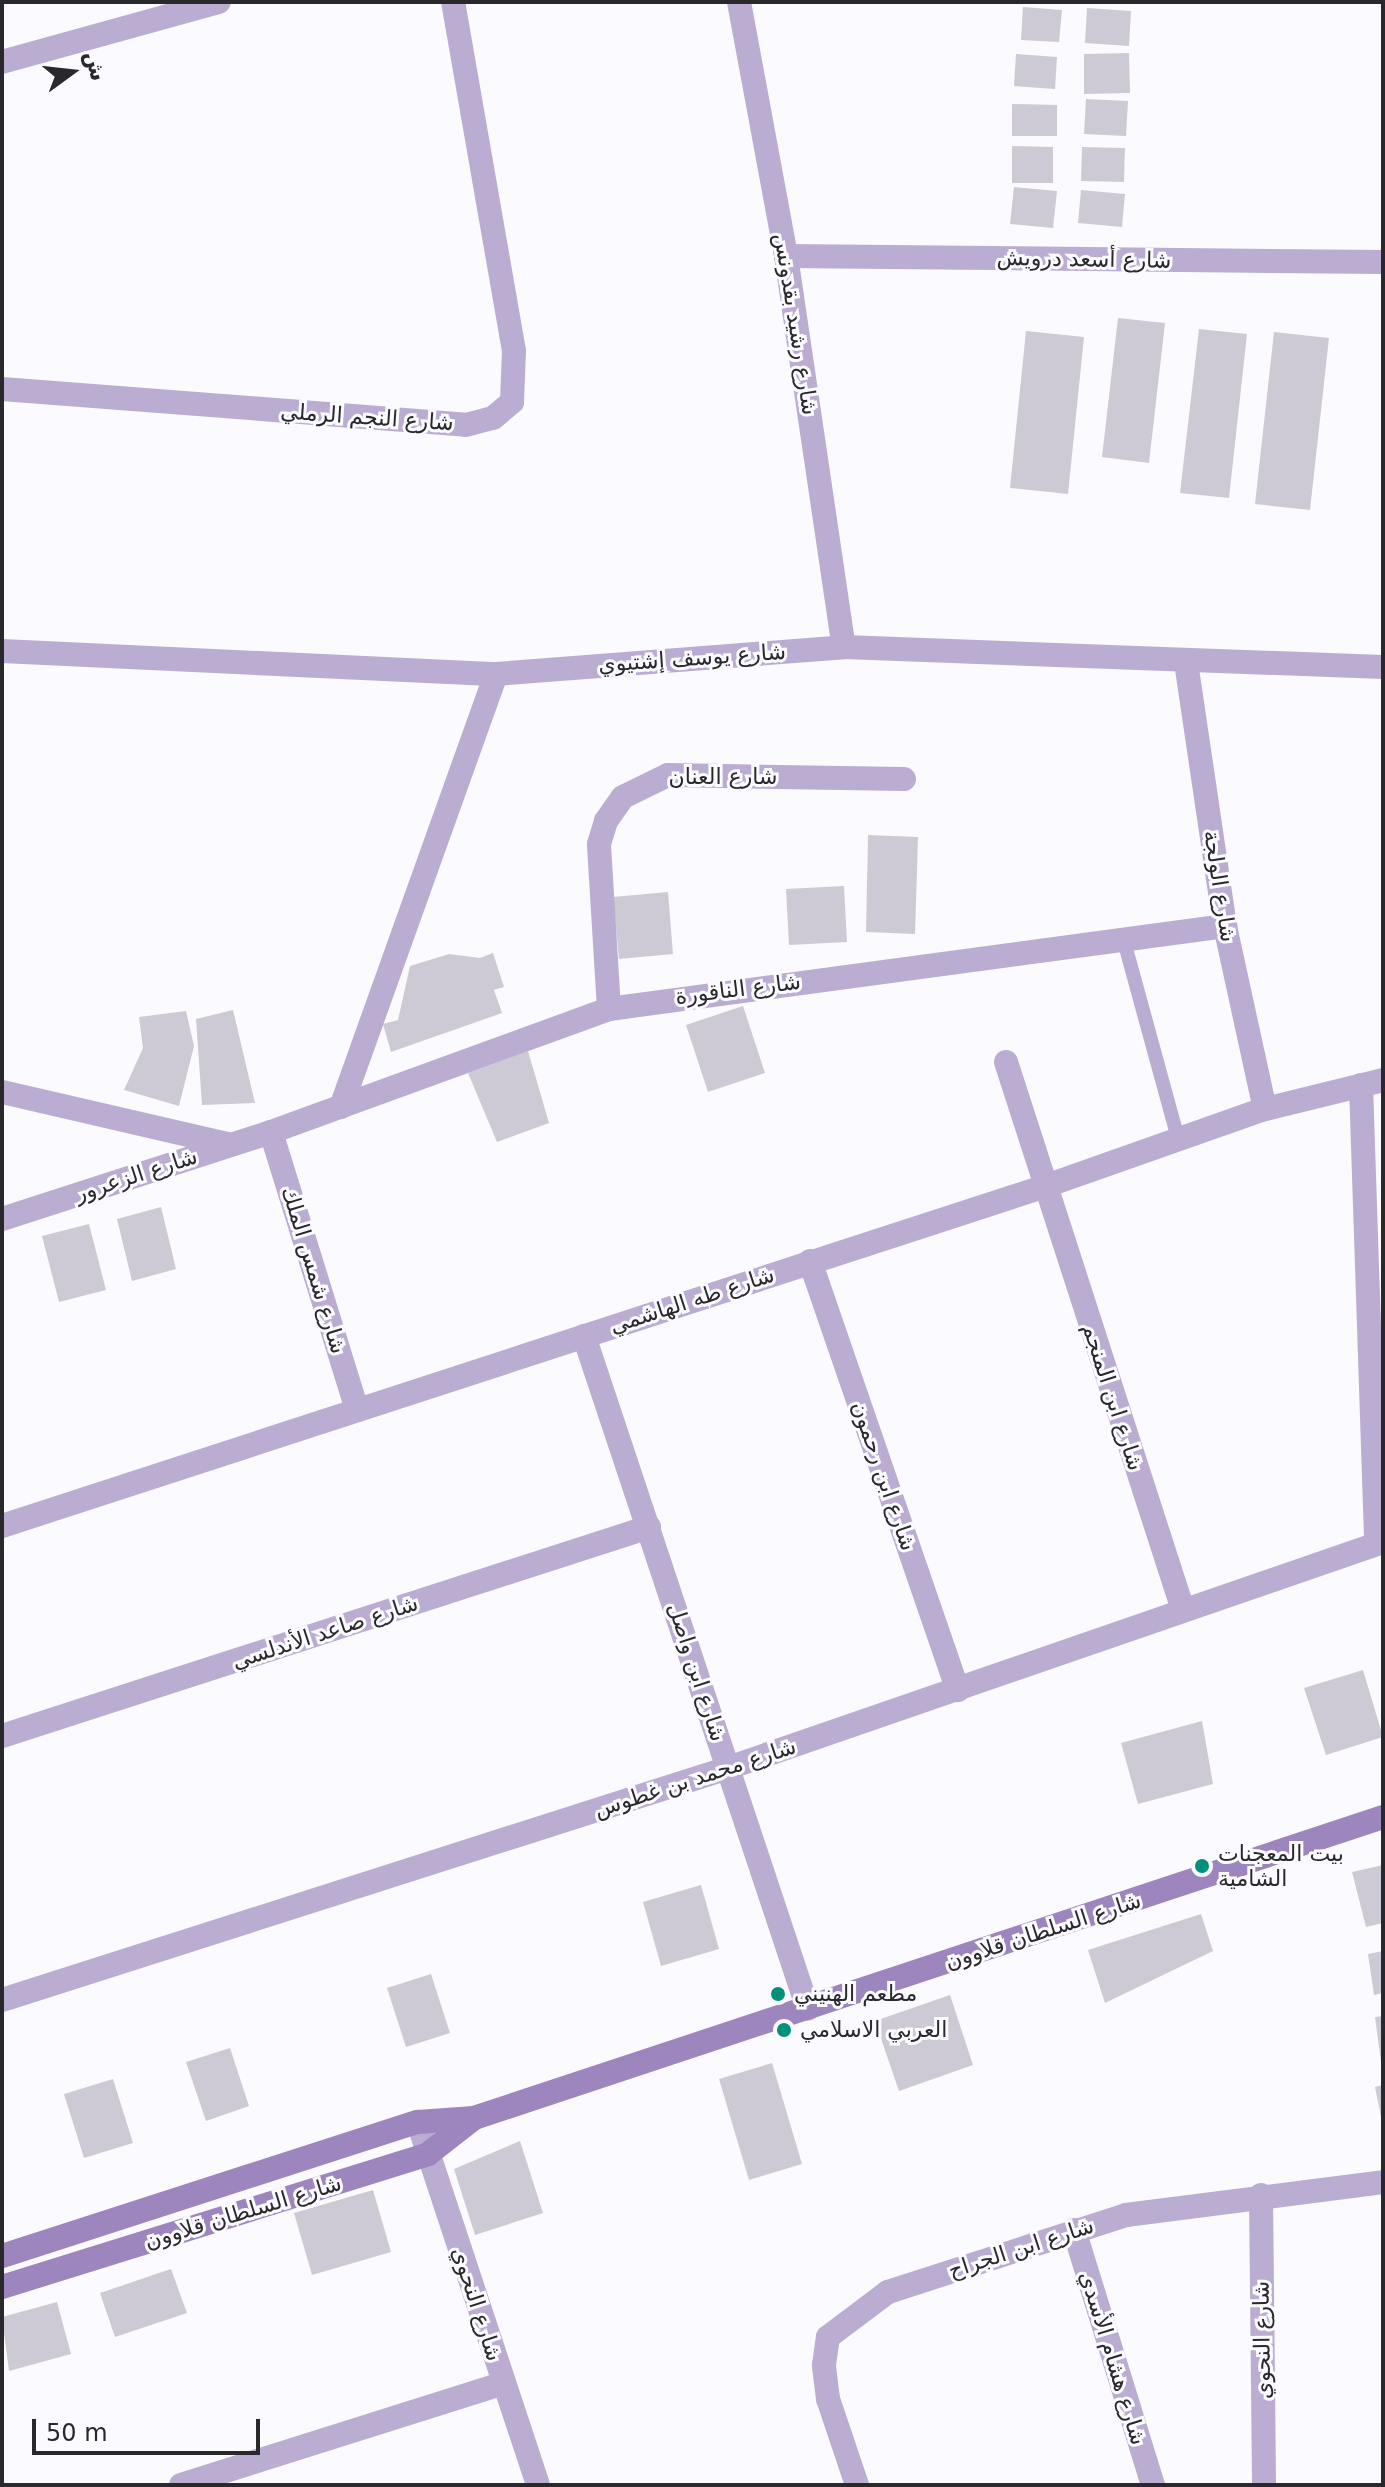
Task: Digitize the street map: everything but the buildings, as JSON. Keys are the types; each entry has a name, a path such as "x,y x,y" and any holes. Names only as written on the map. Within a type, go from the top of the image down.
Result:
{"street":[{"name":"شارع النجم الرملي","path":"2,389 466,425 493,418 512,402 514,351 453,2"},
{"name":"شارع رشيد بقدونس","path":"739,2 786,256 844,647"},
{"path":"2,62 206,4"},
{"name":"شارع أسعد درويش","path":"786,256 1383,262"},
{"name":"شارع يوسف إشتيوي","path":"2,651 496,674 844,647 1383,667"},
{"name":"شارع الولجة","path":"1186,662 1225,926 1265,1109"},
{"path":"341,1107 496,674"},
{"name":"شارع العنان","path":"609,1009 599,844 606,821 623,797 668,775 904,779"},
{"name":"شارع الناقورة","path":"271,1132 609,1009 1225,926"},
{"name":"شارع ابن المنجم","path":"1006,1062 1043,1187 1182,1607"},
{"path":"1372,1082 1379,1543"},
{"name":"شارع طه الهاشمي","path":"2,1526 1043,1187 1265,1109 1372,1082"},
{"path":"2,1092 230,1145"},
{"name":"شارع الزعرور","path":"2,1219 271,1132"},
{"name":"شارع شمس الملك","path":"271,1132 357,1409"},
{"name":"شارع ابن رحمون","path":"810,1261 958,1690"},
{"name":"شارع ابن واصل","path":"584,1336 808,2009"},
{"name":"شارع صاعد الأندلسي","path":"2,1736 649,1527"},
{"name":"شارع محمد بن غطوس","path":"2,2000 728,1768 958,1690 1182,1607 1379,1543"},
{"name":"شارع السلطان قلاوون","path":"2,2256 418,2122 474,2118 1383,1817"},
{"name":"شارع السلطان قلاوون","path":"2,2287 428,2154 474,2118"},
{"name":"شارع النحوي","path":"418,2122 502,2384 538,2485"},
{"name":"شارع ابن الجراح","path":"857,2485 828,2399 824,2365 828,2337 888,2292 1126,2215 1261,2195 1383,2182"},
{"name":"شارع النحوي","path":"1261,2195 1264,2485"},
{"name":"شارع هشام الأسدي","path":"1074,2230 1153,2485"},
{"path":"181,2485 502,2384"}],"lane":[{"path":"1124,941 1178,1139"}],"place":[{"name":"بيت المعجنات الشامية","path":"1202,1866"},
{"name":"مطعم الهنيني","path":"778,1994"},
{"name":"العربي الاسلامي","path":"784,2030"}]}
